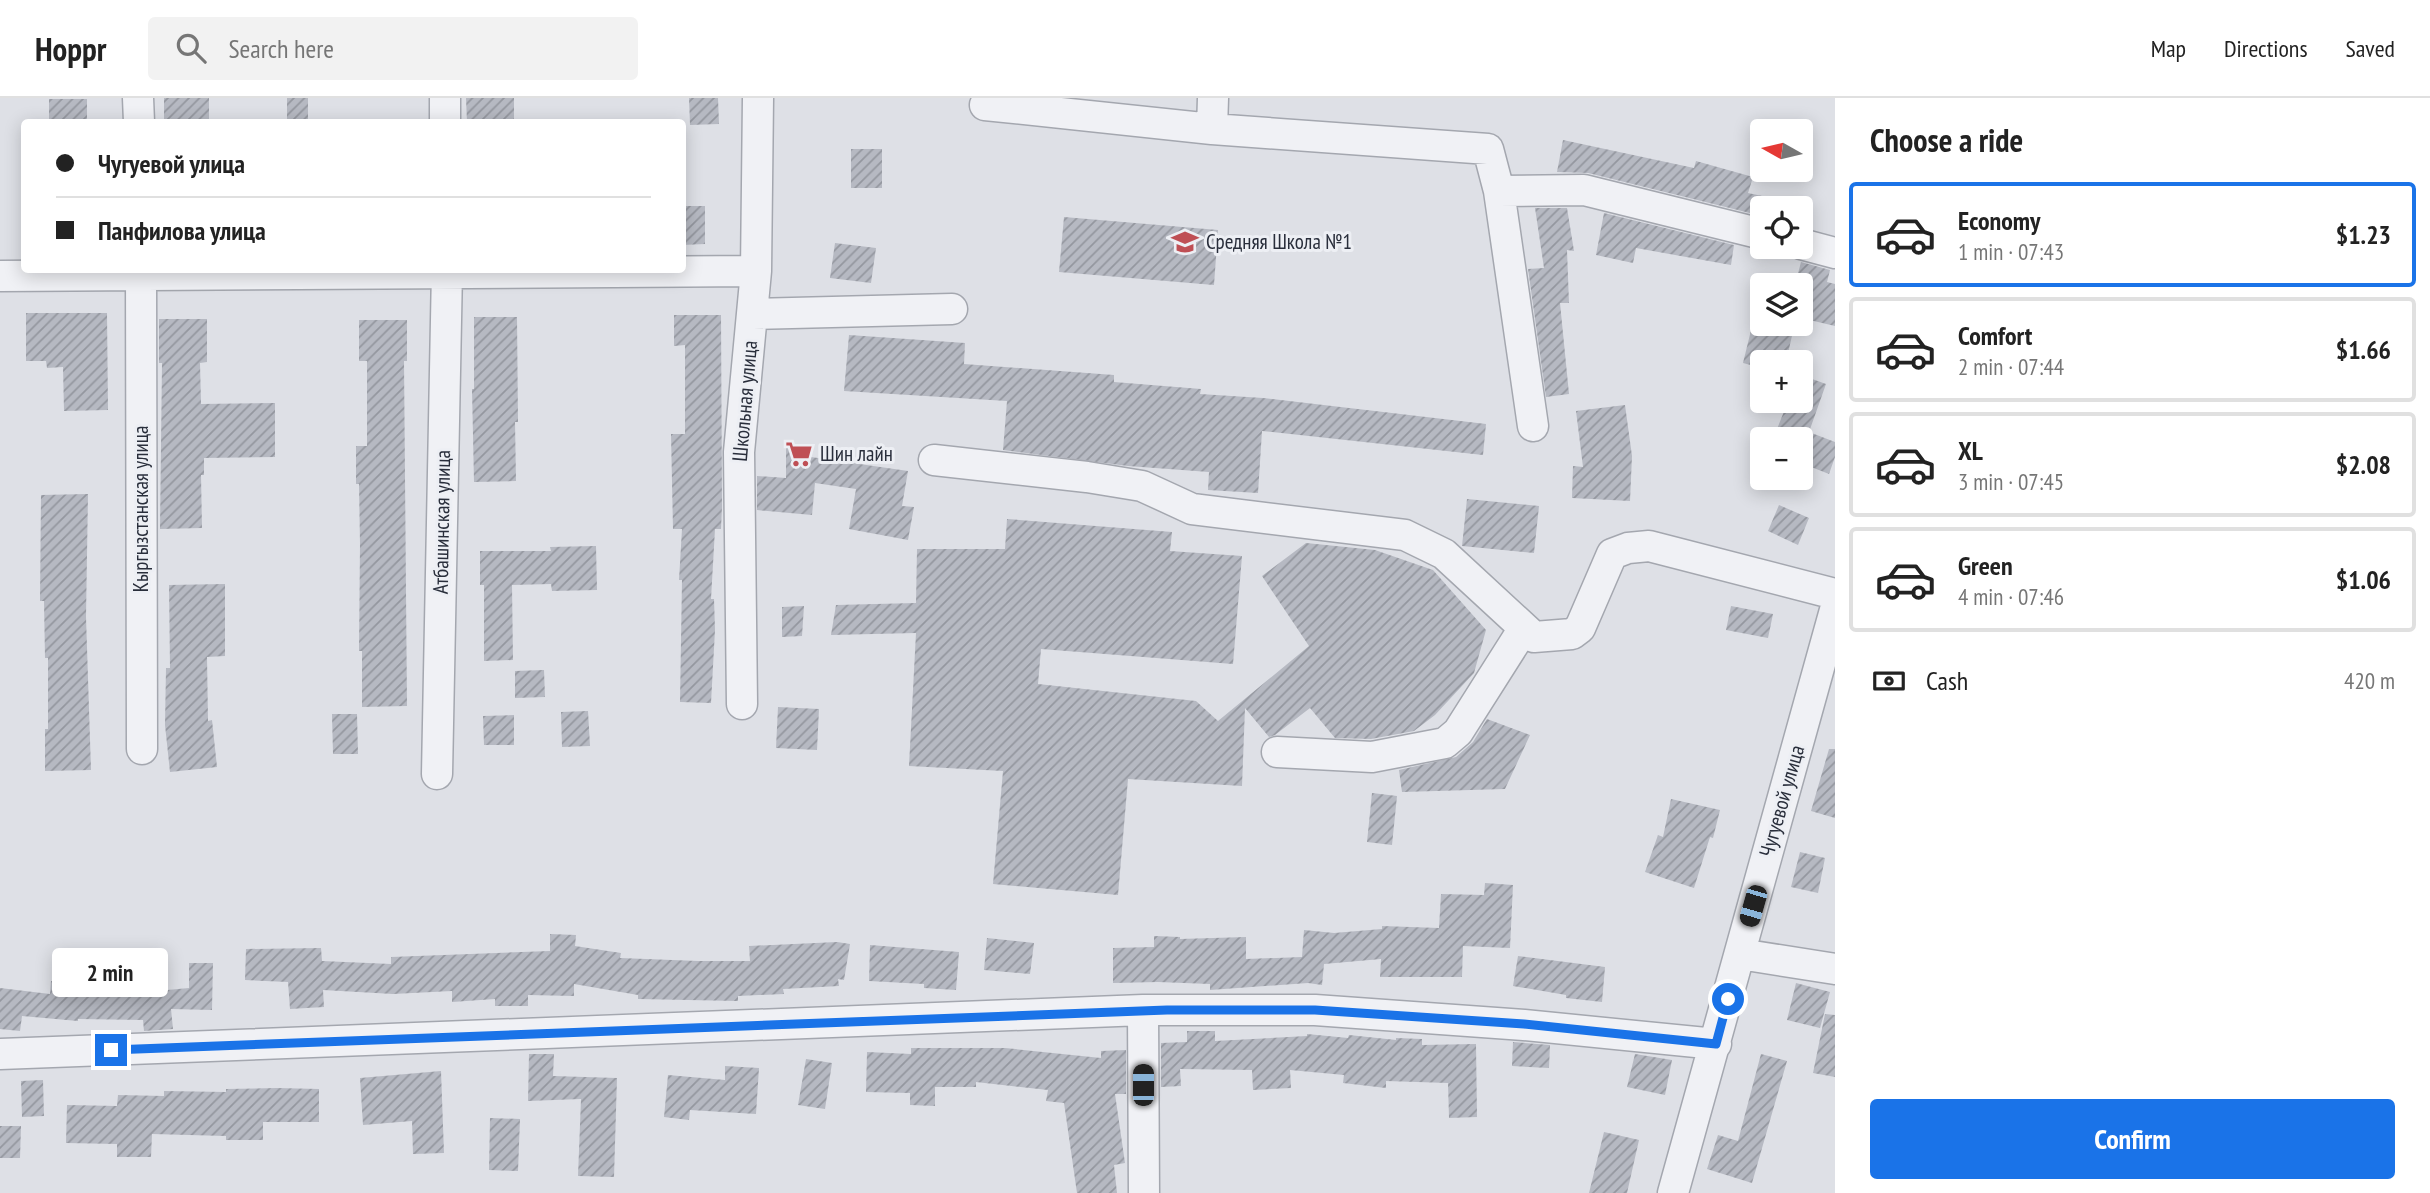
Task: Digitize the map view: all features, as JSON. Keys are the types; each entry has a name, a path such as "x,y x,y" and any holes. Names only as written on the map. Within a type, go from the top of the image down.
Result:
{"street":[{"path":"138,98 139,119"},
{"path":"445,98 445,119"},
{"name":"Школьная улица","path":"742,704 739,452 756,271 758,98"},
{"path":"1212,129 1213,98"},
{"path":"985,105 1212,129 1488,149 1499,191 1533,426"},
{"path":"1499,191 1584,190 1750,231"},
{"path":"1813,247 1835,253"},
{"path":"686,271 756,271"},
{"path":"0,276 106,273"},
{"name":"Кыргызстанская улица","path":"141,273 142,749"},
{"name":"Атбашинская улица","path":"437,774 447,273"},
{"path":"753,314 952,309"},
{"path":"934,460 1087,477 1142,486 1192,509 1405,535 1444,554 1534,637 1572,635 1580,628 1612,554 1628,548 1649,546 1835,594"},
{"name":"Чугуевой улица","path":"1673,1193 1835,610"},
{"path":"1277,752 1373,757 1445,743 1458,732 1524,628"},
{"path":"1740,954 1835,969"},
{"path":"0,1054 1143,1010 1315,1010 1524,1024 1716,1044"},
{"path":"1143,1010 1144,1193"}],"building":[{"path":"164,98 209,98 209,119 164,119"},
{"path":"287,98 308,98 308,119 287,119"},
{"path":"466,98 514,98 514,119 467,119"},
{"path":"689,98 718,98 719,124 690,125"},
{"path":"49,99 87,99 87,119 49,119"},
{"path":"1563,140 1694,168 1696,161 1750,176 1751,182 1748,193 1762,196 1750,196 1750,213 1588,173 1557,172"},
{"path":"851,149 882,149 882,188 851,188"},
{"path":"686,206 705,206 705,244 686,245"},
{"path":"1535,208 1567,208 1574,251 1567,250 1569,303 1560,303 1569,394 1546,397 1528,269 1544,268"},
{"path":"1604,213 1734,245 1731,265 1636,248 1633,263 1596,255"},
{"path":"1064,217 1218,230 1214,285 1059,272"},
{"path":"835,243 876,248 871,283 830,278"},
{"path":"1801,262 1830,270 1827,282 1835,284 1835,326 1813,321 1813,273 1798,273"},
{"path":"26,313 107,313 108,410 64,411 63,367 47,368 46,361 26,361"},
{"path":"674,315 721,315 722,507 721,529 715,529 711,599 714,599 715,630 711,703 680,702 682,580 679,580 682,529 673,529 671,434 685,434 685,345 674,346"},
{"path":"474,317 517,317 516,481 474,482"},
{"path":"159,319 207,319 207,362 200,363 201,404 275,403 275,457 204,458 204,475 201,475 202,528 160,529 162,363 159,363"},
{"path":"359,320 407,320 407,361 404,361 407,706 362,707 362,651 359,651 359,484 356,484 356,446 367,446 367,361 359,361"},
{"path":"1750,334 1792,336 1789,350 1750,350 1750,365 1743,363"},
{"path":"849,335 965,343 964,364 1114,375 1114,382 1201,389 1200,394 1263,398 1486,424 1483,455 1262,431 1258,493 1208,490 1209,472 1128,466 1003,450 1007,401 844,391"},
{"path":"1813,379 1826,384 1811,427 1778,427 1783,413 1813,413"},
{"path":"1625,405 1632,456 1630,501 1572,498 1573,466 1583,467 1576,411"},
{"path":"1813,434 1835,442 1835,457 1829,474 1813,468"},
{"path":"786,445 811,445 811,457 908,471 902,506 914,507 908,540 849,529 856,489 815,483 812,515 757,510 757,476 786,478"},
{"path":"88,494 86,617 91,770 45,771 48,658 45,658 44,601 40,601 41,495"},
{"path":"1467,499 1539,506 1534,553 1462,546"},
{"path":"1779,505 1809,518 1798,545 1768,531"},
{"path":"1007,519 1172,532 1170,551 1242,556 1233,664 1041,649 1038,684 1196,701 1218,721 1309,646 1262,576 1306,543 1375,550 1433,570 1486,630 1474,673 1435,715 1414,731 1371,739 1335,738 1310,708 1269,737 1245,708 1242,786 1128,779 1118,895 993,884 1003,771 909,766 916,633 831,635 836,605 916,603 917,549 1005,549"},
{"path":"596,546 597,590 552,591 551,584 512,585 513,660 484,661 484,585 480,585 480,551 551,551 550,547"},
{"path":"225,584 225,656 207,657 208,721 212,720 217,767 170,772 165,725 166,668 170,668 169,585"},
{"path":"804,606 802,636 782,637 782,607"},
{"path":"1731,606 1773,614 1768,638 1726,630"},
{"path":"544,670 545,697 515,698 515,671"},
{"path":"778,707 819,709 817,750 776,748"},
{"path":"588,711 590,746 562,747 561,712"},
{"path":"332,714 357,714 358,754 333,754"},
{"path":"514,715 514,745 484,745 483,716"},
{"path":"1487,719 1530,735 1505,789 1402,792 1399,770 1456,757 1473,742"},
{"path":"1829,749 1835,749 1835,818 1811,811"},
{"path":"1372,793 1397,796 1392,845 1367,842"},
{"path":"1671,799 1720,810 1713,838 1710,837 1694,888 1645,872 1658,835 1663,837"},
{"path":"1800,852 1825,858 1818,893 1791,887"},
{"path":"1485,883 1513,885 1510,948 1463,946 1462,977 1380,977 1381,959 1324,964 1322,985 1308,983 1210,990 1210,984 1113,983 1113,948 1154,947 1154,936 1180,939 1246,937 1246,959 1302,957 1304,930 1334,933 1382,929 1382,926 1439,928 1441,894 1484,895"},
{"path":"550,934 576,935 575,946 621,953 620,958 698,961 750,961 749,946 837,942 850,944 844,980 838,979 839,986 783,989 784,994 738,996 738,1001 638,999 638,995 574,984 574,996 528,995 528,1006 495,1006 495,999 452,1002 452,991 393,994 323,990 324,1007 290,1009 288,982 245,980 246,949 321,948 322,961 391,964 391,957 550,951"},
{"path":"987,938 1034,943 1030,974 984,970"},
{"path":"870,945 959,952 956,990 924,988 924,984 869,981"},
{"path":"1518,956 1605,967 1602,1002 1566,998 1566,995 1513,986"},
{"path":"91,960 114,960 113,995 189,988 189,963 213,963 212,1010 171,1009 173,1029 144,1031 143,1020 78,1021 22,1016 20,1031 0,1029 0,988 50,994 51,981 91,985"},
{"path":"1796,983 1830,992 1820,1028 1787,1020"},
{"path":"1825,1014 1835,1015 1835,1077 1813,1073"},
{"path":"1187,1031 1215,1031 1215,1041 1307,1034 1348,1038 1349,1035 1396,1040 1422,1039 1422,1045 1476,1044 1477,1117 1449,1118 1448,1083 1386,1081 1386,1088 1343,1083 1344,1075 1290,1070 1291,1088 1253,1090 1252,1070 1180,1069 1181,1086 1161,1087 1161,1043 1187,1042"},
{"path":"1513,1042 1550,1045 1549,1068 1512,1066"},
{"path":"911,1048 1005,1048 1101,1058 1101,1051 1126,1050 1126,1094 1115,1094 1125,1163 1114,1165 1117,1193 1077,1193 1064,1103 1046,1101 1048,1090 976,1082 976,1087 935,1087 935,1106 910,1105 910,1093 866,1092 867,1052 911,1054"},
{"path":"529,1054 554,1054 553,1076 617,1078 614,1177 578,1176 581,1099 528,1101"},
{"path":"1635,1054 1672,1060 1665,1095 1627,1087"},
{"path":"1761,1054 1787,1061 1752,1183 1707,1169 1718,1135 1738,1141"},
{"path":"806,1059 832,1063 825,1109 798,1105"},
{"path":"725,1066 759,1068 756,1114 690,1110 689,1120 664,1117 668,1075 725,1080"},
{"path":"441,1071 444,1153 413,1154 412,1121 363,1125 360,1078"},
{"path":"43,1080 44,1116 22,1117 21,1081"},
{"path":"226,1089 319,1089 319,1122 263,1122 263,1140 152,1134 151,1157 117,1157 117,1144 66,1143 67,1105 117,1106 118,1095 164,1096 164,1091 226,1092"},
{"path":"490,1118 520,1119 518,1171 489,1170"},
{"path":"0,1126 21,1126 20,1158 0,1158"},
{"path":"1604,1132 1639,1140 1627,1193 1589,1193"}],"place":[{"name":"Средняя Школа №1","path":"1185,242"},
{"name":"Шин лайн","path":"799,454"}],"route":[{"path":"111,1050 1143,1010 1315,1010 1524,1024 1716,1044 1728,999"}]}
